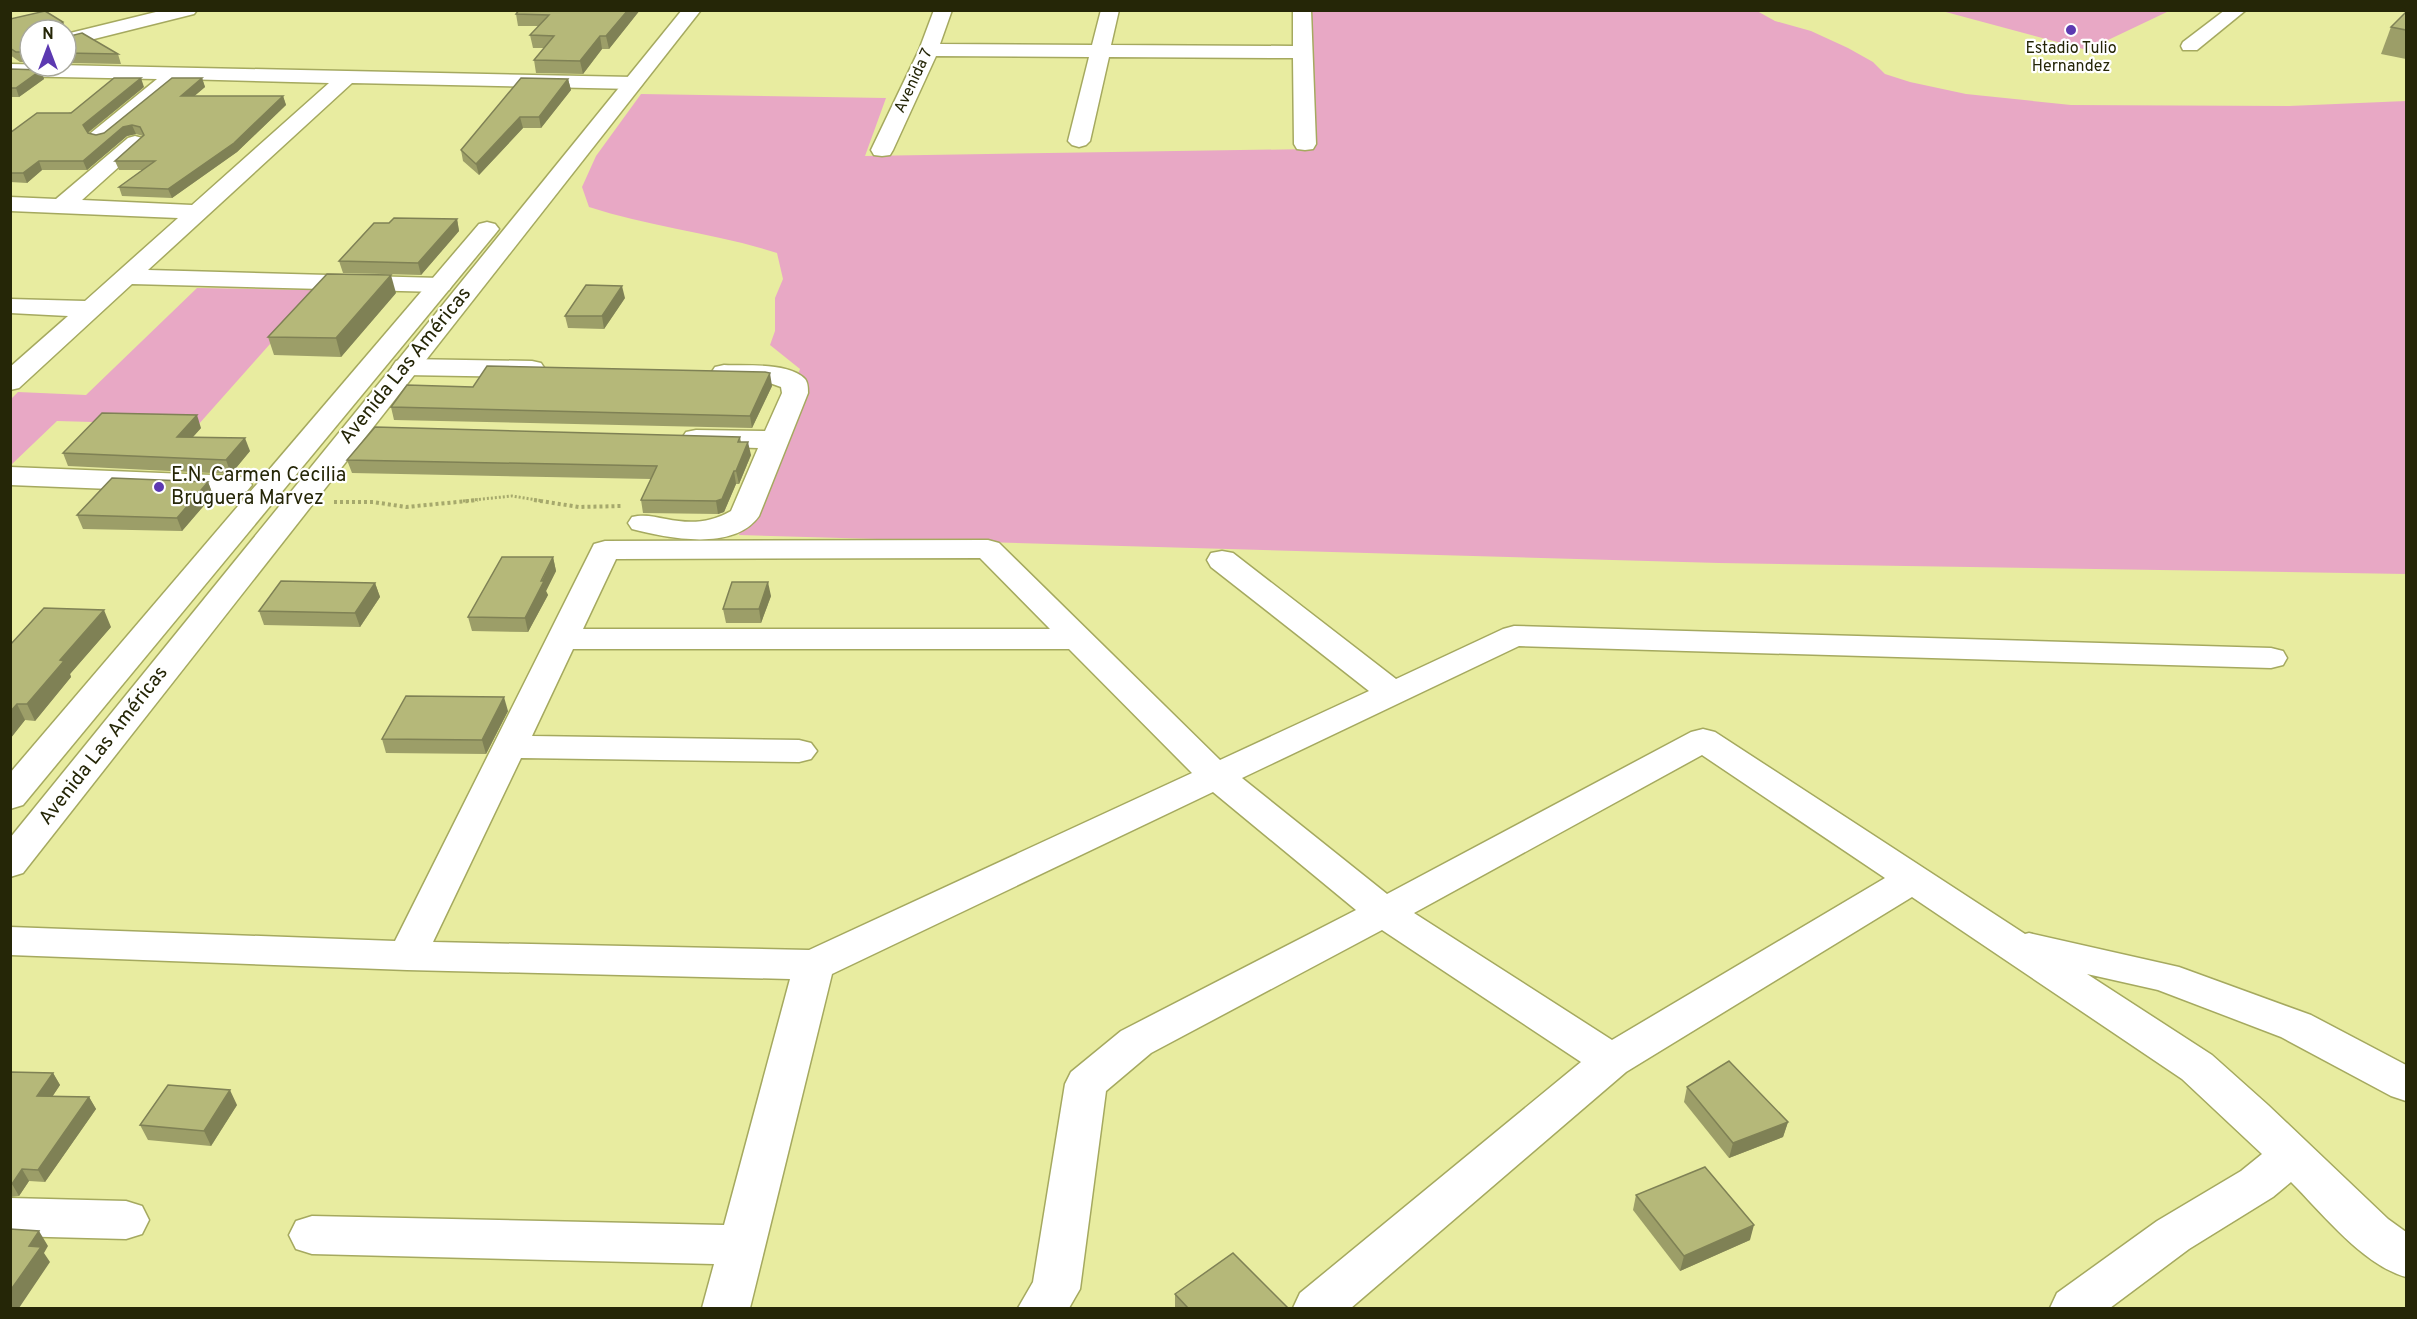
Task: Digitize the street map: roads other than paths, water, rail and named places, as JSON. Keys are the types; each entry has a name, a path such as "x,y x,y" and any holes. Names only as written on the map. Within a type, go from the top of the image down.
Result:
{"street":[{"path":"126,10 147,20"},
{"path":"78,37 188,10"},
{"path":"558,144 610,73 668,10"},
{"name":"Avenida Las Américas","path":"10,864 355,429 692,10"},
{"name":"Avenida 7","path":"882,150 929,50 943,10"},
{"path":"1079,141 1110,10"},
{"path":"1302,10 1305,144"},
{"path":"2190,46 2237,10"},
{"path":"929,50 1302,52"},
{"path":"434,62 610,73 633,83"},
{"path":"10,70 348,76 610,73"},
{"path":"99,136 177,73"},
{"path":"10,382 348,76"},
{"path":"61,207 135,142"},
{"path":"10,204 198,212"},
{"name":"Avenida Las Américas","path":"10,797 499,215"},
{"path":"127,277 440,285"},
{"path":"10,306 91,309"},
{"path":"405,367 558,370"},
{"path":"643,523 676,531 703,532 726,528 744,516 795,393 794,383 771,374 700,372"},
{"path":"355,429 392,430"},
{"path":"665,437 776,440"},
{"path":"10,476 237,485"},
{"path":"407,956 605,550 988,549 1216,776 1384,912 1611,1061"},
{"path":"1222,560 1393,693"},
{"path":"10,941 407,956 814,965 1514,636 2271,658"},
{"path":"562,639 1078,639"},
{"path":"1042,1308 1056,1288 1086,1084 1136,1042 1384,912 1703,740 2197,1067 2253,1117 2372,1233 2406,1257"},
{"path":"509,747 799,751"},
{"path":"1317,1308 1611,1061 1913,879"},
{"path":"2010,943 2165,977 2296,1026 2406,1084"},
{"path":"726,1308 814,965"},
{"path":"2074,1308 2173,1235 2257,1184 2292,1155"},
{"path":"10,1217 126,1220"},
{"path":"312,1235 742,1245"}],"place":[{"name":"Estadio Tulio Hernandez","path":"2071,30"},
{"name":"E.N. Carmen Cecilia Bruguera Marvez","path":"159,487"}]}
